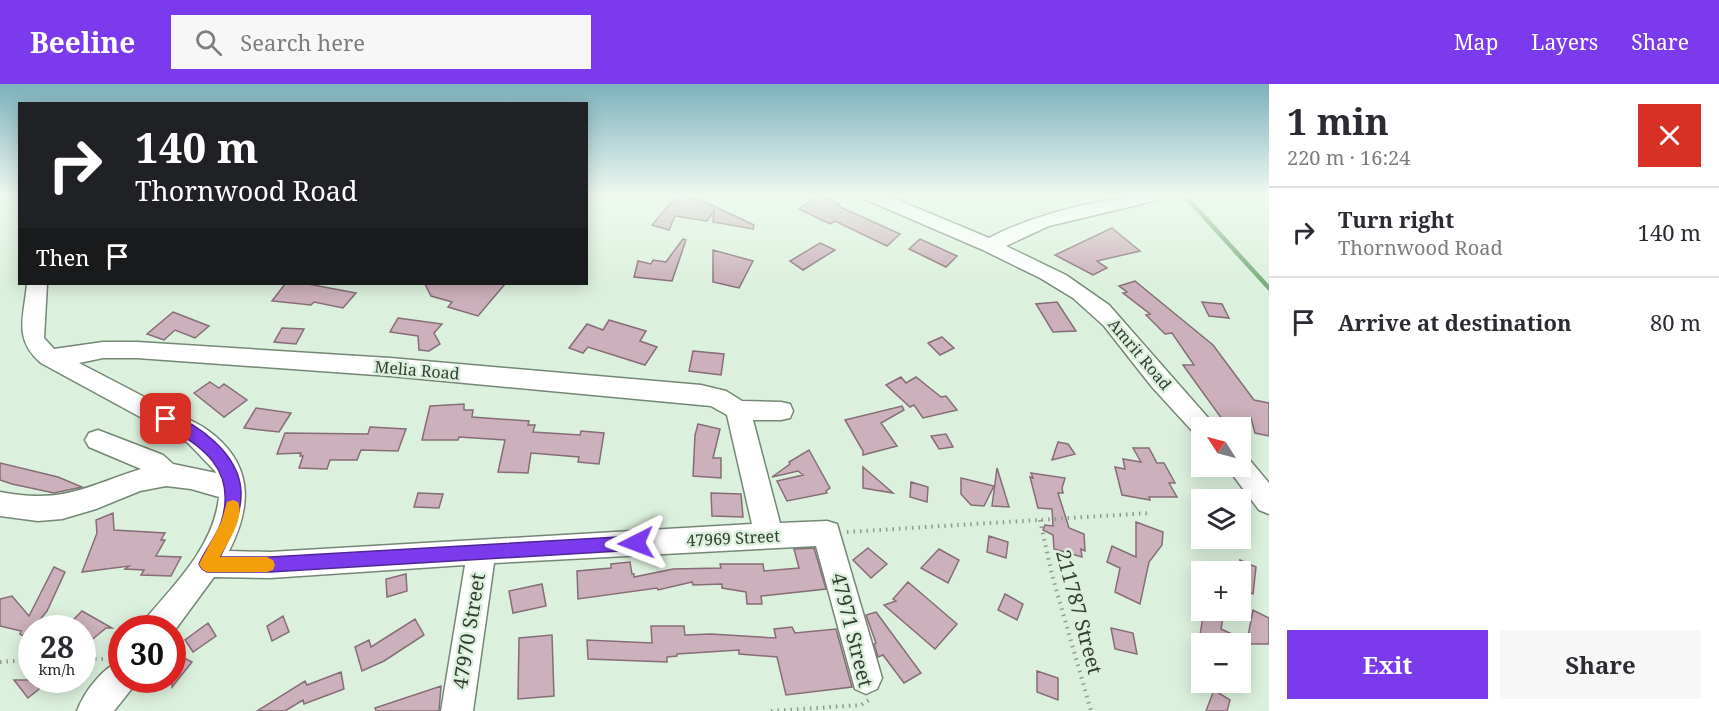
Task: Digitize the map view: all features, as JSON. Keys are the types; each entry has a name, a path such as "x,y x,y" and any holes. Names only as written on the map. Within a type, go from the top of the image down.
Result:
{"street":[{"name":"Amrit Road","path":"941,225 1044,272 1081,293 1105,312 1126,335 1155,375 1196,417"},
{"path":"990,246 1036,225"},
{"path":"37,285 33,338 37,347 49,357 197,436 217,454 227,469 233,490 228,524 207,564 168,615"},
{"name":"Melia Road","path":"49,357 64,357 103,350 137,350 390,367 701,394 718,398 738,410 781,411"},
{"path":"738,410 769,536"},
{"path":"98,440 154,463 167,475"},
{"path":"0,504 30,510 54,509 100,496 132,482 167,475 185,477 233,490"},
{"path":"1248,477 1269,502"},
{"name":"47969 Street","path":"207,564 270,565 481,551 827,533"},
{"name":"47971 Street","path":"827,533 866,678"},
{"name":"47970 Street","path":"457,711 481,551"},
{"path":"93,711 108,682"}],"path":[{"path":"827,533 1150,513"},
{"name":"211787 Street","path":"1040,520 1052,574 1090,711"},
{"path":"0,662 18,661"},
{"name":"47971 Street","path":"771,711 867,704 869,694 866,678"}],"building":[{"path":"653,225 671,225 669,230"},
{"path":"732,225 754,225 753,229"},
{"path":"844,225 881,225 900,234 887,246"},
{"path":"1112,228 1140,251 1097,261 1107,268 1093,275 1055,255"},
{"path":"683,239 686,240 672,281 634,277 638,261 651,264 653,260 666,262"},
{"path":"920,239 957,256 946,267 909,249"},
{"path":"820,243 835,250 803,270 790,261"},
{"path":"713,250 753,261 739,288 713,282"},
{"path":"1135,281 1213,345 1254,400 1269,403 1269,436 1255,433 1251,417 1221,417 1183,365 1194,365 1172,333 1165,334 1146,315 1150,314 1123,293 1127,292 1119,286"},
{"path":"284,285 313,285 356,293 343,308 314,302 311,305 272,301"},
{"path":"426,285 504,285 478,316 448,307 452,302 431,296"},
{"path":"1057,302 1076,331 1053,332 1036,304"},
{"path":"1202,302 1222,304 1229,318 1209,316"},
{"path":"173,312 209,326 195,338 175,330 164,340 147,334"},
{"path":"398,318 442,324 434,333 440,344 429,351 419,350 418,336 390,332"},
{"path":"609,320 646,331 640,341 657,347 645,365 588,347 583,353 569,348 587,324 603,330"},
{"path":"282,328 304,329 296,344 274,342"},
{"path":"942,337 954,348 940,355 928,343"},
{"path":"693,351 724,354 721,375 689,371"},
{"path":"901,377 906,383 916,377 941,397 946,396 957,410 923,418 914,405 910,407 886,385"},
{"path":"210,382 219,388 224,384 247,400 224,417 194,393"},
{"path":"464,404 464,410 473,410 472,417 529,421 528,425 535,425 533,432 580,435 581,431 604,433 599,464 578,462 579,457 531,453 528,473 498,472 505,440 459,437 458,440 422,440 430,406"},
{"path":"902,406 904,410 881,423 897,446 863,455 863,451 845,420"},
{"path":"256,408 291,413 279,432 244,428"},
{"path":"698,424 720,429 713,458 721,458 721,478 693,476 695,435"},
{"path":"370,427 406,429 398,451 361,450 357,460 330,460 327,469 299,468 303,456 300,456 301,453 277,454 285,433 368,434"},
{"path":"946,434 953,447 939,449 931,436"},
{"path":"1058,442 1068,444 1075,454 1052,460"},
{"path":"1133,448 1149,448 1157,463 1164,463 1175,483 1169,483 1177,497 1149,497 1150,500 1122,495 1115,467 1125,469 1123,459 1141,462"},
{"path":"809,450 830,488 826,491 827,493 787,501 777,481 803,475 798,471 772,477 790,464 789,462"},
{"path":"0,463 58,477 82,487 54,493 12,484 0,480"},
{"path":"863,467 893,493 863,488"},
{"path":"997,468 1009,507 992,506"},
{"path":"1031,473 1065,478 1063,493 1058,493 1069,528 1084,534 1085,551 1081,549 1082,557 1054,549 1053,535 1043,530 1045,525 1053,526 1052,509 1038,508"},
{"path":"961,478 994,486 984,506 971,505 961,494"},
{"path":"911,482 928,487 927,502 910,497"},
{"path":"418,493 443,494 439,508 414,507"},
{"path":"711,493 741,494 743,517 712,516"},
{"path":"113,513 114,530 165,533 161,540 165,540 156,556 181,557 171,576 141,575 144,570 125,569 129,566 82,572 97,533 96,520"},
{"path":"1136,522 1163,532 1162,545 1149,562 1140,604 1115,592 1120,568 1107,562 1112,546 1136,557"},
{"path":"989,536 1008,542 1006,558 987,552"},
{"path":"814,548 826,589 761,596 762,604 747,604 746,592 722,588 722,584 693,585 692,582 658,590 657,588 578,599 577,571 611,568 611,564 630,562 634,577 673,569 721,568 720,564 763,564 764,571 799,568 794,549"},
{"path":"868,548 887,564 871,578 853,560"},
{"path":"939,549 959,560 948,583 921,568"},
{"path":"1251,565 1256,567 1253,594 1251,593"},
{"path":"54,567 65,572 44,615 30,615"},
{"path":"406,574 407,591 387,597 386,579"},
{"path":"908,582 957,624 935,649 884,605 896,601 893,599"},
{"path":"542,584 546,606 513,613 509,591"},
{"path":"1005,594 1023,604 1017,620 998,610"},
{"path":"12,596 28,615 18,615 18,630 0,626 0,599"},
{"path":"1253,610 1269,618 1269,644 1251,644 1251,633 1249,633"},
{"path":"876,612 921,673 904,683 883,655 878,657 874,644 876,643 866,615"},
{"path":"283,616 289,632 272,641 267,626"},
{"path":"96,619 108,626 96,636"},
{"path":"415,619 424,635 384,661 362,671 355,647 369,640 371,647"},
{"path":"1202,621 1222,621 1221,629 1230,633 1200,633"},
{"path":"208,623 216,636 193,652 186,639"},
{"path":"651,626 684,626 685,635 711,634 776,638 774,629 792,627 795,633 836,629 852,687 786,695 777,657 739,654 739,650 677,654 677,656 667,657 667,662 588,659 587,640 652,643"},
{"path":"1111,628 1133,633 1137,654 1115,649"},
{"path":"552,635 554,696 518,699 519,638"},
{"path":"186,659 192,662 186,670"},
{"path":"1037,671 1058,678 1058,700 1037,692"},
{"path":"341,672 344,689 304,704 303,700 285,711 257,711 305,681 307,685"},
{"path":"441,686 439,711 376,711 375,708"},
{"path":"24,693 34,693 28,698"},
{"path":"1213,693 1219,693 1230,700 1227,711 1206,711"}],"waterway":[{"path":"1212,225 1269,288"}],"slow traffic":[{"path":"233,507 228,524 207,564 267,565"}],"route":[{"path":"166,419 197,436 217,454 227,469 233,490 233,506 228,524 207,564 270,565 636,543"}]}
